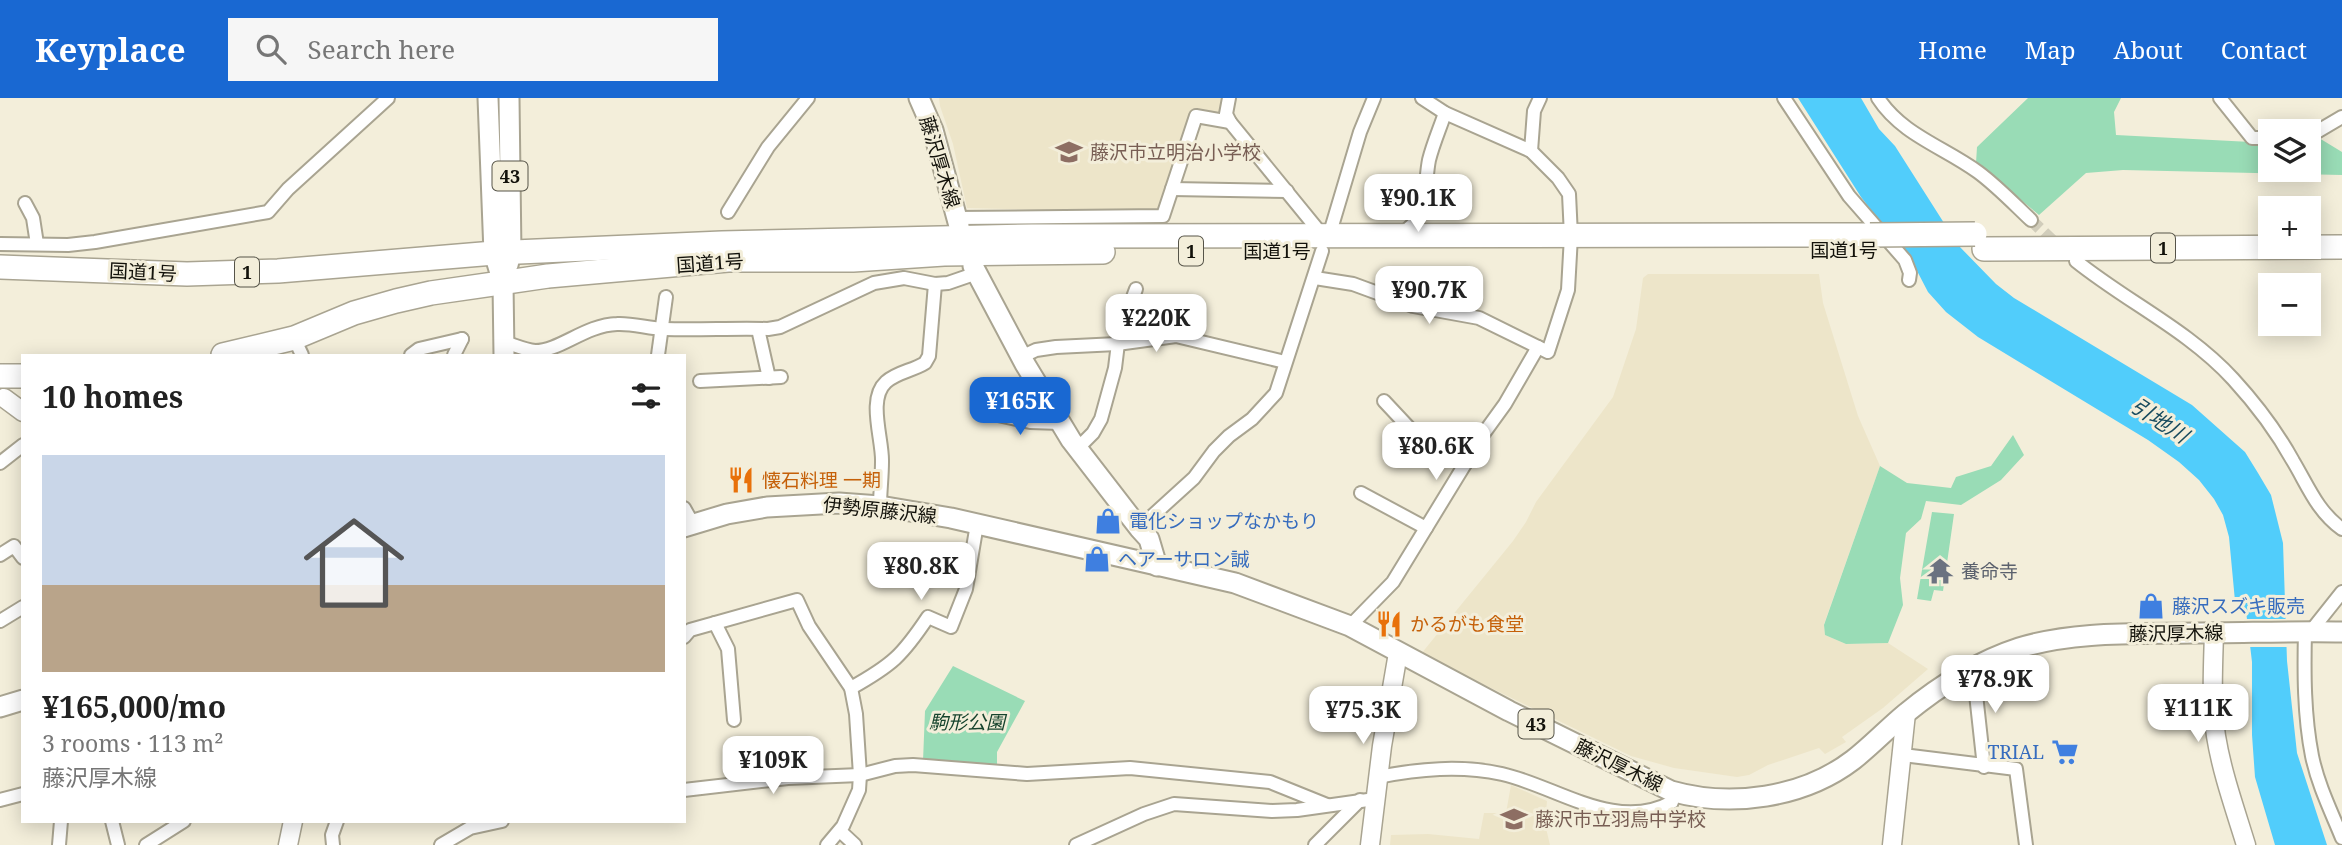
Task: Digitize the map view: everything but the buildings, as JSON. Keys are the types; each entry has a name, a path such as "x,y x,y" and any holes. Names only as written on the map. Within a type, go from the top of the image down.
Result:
{"highway":[{"path":"2321,233 2342,232"},
{"name":"国道1号","path":"1980,242 2258,233"},
{"name":"国道1号","path":"0,267 187,274 278,271 503,253 722,243 1032,236 1571,244 1980,242 2342,247"},
{"name":"国道1号","path":"232,354 298,347 354,313 431,293 548,276 727,260 853,260 1391,236 1447,236 1571,244"}],"main road":[{"name":"43","path":"490,98 503,253"},
{"name":"43","path":"504,348 503,253 509,98"},
{"name":"藤沢厚木線","path":"919,98 933,130 958,222"},
{"path":"975,270 1021,357 1077,449 1150,539 1157,566"},
{"name":"伊勢原藤沢線","path":"687,519 767,507 839,503 880,506 919,511 1157,566"},
{"name":"藤沢厚木線","path":"1157,566 1235,583 1350,626 1642,778 1674,792 1715,798 1757,798 1805,785 1828,775 1853,760 1939,687 1989,659 2038,643 2118,635 2237,631 2342,632"},
{"path":"0,707 21,701"}],"street":[{"path":"0,244 68,245 95,242 268,212 288,189 388,98"},
{"path":"728,212 768,147 808,98"},
{"path":"1229,98 1226,114 1230,122 1325,241"},
{"path":"1139,528 1194,478 1214,451 1252,419 1276,393 1360,132 1374,98"},
{"path":"1315,278 1353,284 1413,306 1479,318 1548,352 1568,290 1571,244 1569,194 1558,178 1531,151 1445,113 1422,98"},
{"path":"1531,151 1534,111 1540,98"},
{"path":"1784,98 1849,196 1905,260 1910,273 1909,280"},
{"path":"1878,98 1900,124 1977,171 2031,220"},
{"path":"2220,98 2252,138 2258,138"},
{"path":"1445,113 1430,157 1424,205 1426,216 1432,225 1447,236"},
{"path":"958,222 1163,216 1196,116 1230,122"},
{"path":"2321,129 2342,117"},
{"path":"1172,189 1287,191"},
{"path":"25,202 33,218 37,244"},
{"path":"1391,236 1405,232 1414,225 1424,205"},
{"path":"2076,261 2101,281 2183,334 2216,361 2236,382 2283,446 2322,512 2342,529"},
{"path":"504,348 534,351 555,346 600,325 625,324 662,329 780,327 874,283 904,278 935,284 947,283 975,270"},
{"path":"880,506 882,463 877,420 879,391 883,384 898,374 925,363 929,356 935,284"},
{"path":"1077,449 1093,433 1101,419 1115,368 1117,345 1136,289"},
{"path":"659,354 666,297"},
{"path":"700,381 775,377 758,329"},
{"path":"1021,357 1036,350 1056,347 1117,345 1176,336 1285,362"},
{"path":"412,354 419,349 462,339 454,354"},
{"path":"1350,626 1393,582 1538,347"},
{"path":"9,381 21,408"},
{"path":"1384,401 1413,432 1466,463"},
{"path":"984,412 1030,422 1061,423"},
{"path":"0,463 21,447"},
{"path":"1361,493 1426,528"},
{"path":"851,688 888,667 908,647 928,617 951,627 966,589 977,524"},
{"path":"0,555 14,546 21,555"},
{"path":"2342,592 2304,631 2306,702 2312,757 2321,789 2339,823 2342,838"},
{"path":"686,630 797,600 809,626 851,688 856,713 859,790 840,831 827,845"},
{"path":"0,621 21,608"},
{"path":"715,623 728,649 734,720"},
{"path":"2214,633 2213,708 2216,734 2246,845"},
{"path":"1314,845 1368,799 1378,777 1398,653"},
{"path":"1973,667 1984,766"},
{"path":"1892,845 1906,713"},
{"path":"1903,755 2016,769 2025,845"},
{"path":"686,790 788,778 860,775 895,766 913,765 1027,774 1130,768 1270,782 1327,805"},
{"path":"1378,777 1438,768 1481,771 1530,783 1602,810 1659,809 1672,802 1674,792"},
{"path":"0,800 21,795"},
{"path":"1076,845 1144,814 1174,804 1272,811 1297,810 1368,799"},
{"path":"1368,799 1370,845"},
{"path":"59,845 61,823"},
{"path":"112,823 118,845"},
{"path":"146,845 181,823"},
{"path":"288,845 293,823"},
{"path":"333,845 332,835 336,823"},
{"path":"441,845 470,828 493,823"},
{"path":"840,831 855,845"}],"shaded area":[{"name":"藤沢市立明治小学校","path":"939,98 1226,98 1223,115 1192,110 1181,161 1160,213 967,208 953,144"},
{"path":"1648,274 1819,274 1823,303 1858,416 1880,466 1824,624 1825,635 1846,644 1888,643 1928,669 1883,708 1842,737 1846,742 1825,754 1819,748 1768,765 1749,775 1737,777 1674,768 1631,756 1421,654 1513,541 1536,502 1613,397 1636,329 1643,278"},
{"name":"藤沢市立羽鳥中学校","path":"1511,785 1547,801 1545,824 1550,845 1390,845 1391,835 1428,834 1479,839 1484,813 1506,813"}],"green space":[{"path":"2028,98 2121,98 2114,112 2116,135 2258,142 2258,173 2123,170 2086,173 2039,215 1976,163 1977,147"},
{"path":"2321,139 2342,152 2342,175 2321,175"},
{"path":"2013,435 2024,455 2001,480 1961,505 1926,501 1921,519 1906,533 1900,578 1903,605 1888,643 1846,644 1825,635 1824,625 1880,466 1907,483 1951,488 1956,477 1991,466"},
{"path":"1932,512 1954,514 1943,591 1934,590 1931,601 1917,599"},
{"name":"駒形公園","path":"953,666 1025,701 997,752 997,767 923,761 925,711"}],"water":[{"name":"引地川","path":"1798,98 1861,98 1958,245 1996,284 2014,298 2192,405 2245,452 2271,495 2283,543 2287,661 2297,753 2327,845 2275,845 2255,777 2252,662 2246,611 2235,601 2229,537 2223,515 2214,499 2199,480 2179,462 2148,440 1978,337 1946,312 1928,292 1915,267 1861,197"}],"pier":[{"path":"2244,619 2290,619 2291,647 2247,647"}],"tunnel":[{"path":"2031,220 2059,247"}],"place":[{"name":"藤沢市立明治小学校","path":"1069,152"},
{"name":"懐石料理 一期","path":"741,480"},
{"name":"電化ショップなかもり","path":"1108,521"},
{"name":"ヘアーサロン誠","path":"1097,559"},
{"name":"養命寺","path":"1940,571"},
{"name":"藤沢スズキ販売","path":"2151,606"},
{"name":"かるがも食堂","path":"1389,624"},
{"name":"TRIAL","path":"2065,752"},
{"name":"藤沢市立羽鳥中学校","path":"1514,819"}]}
